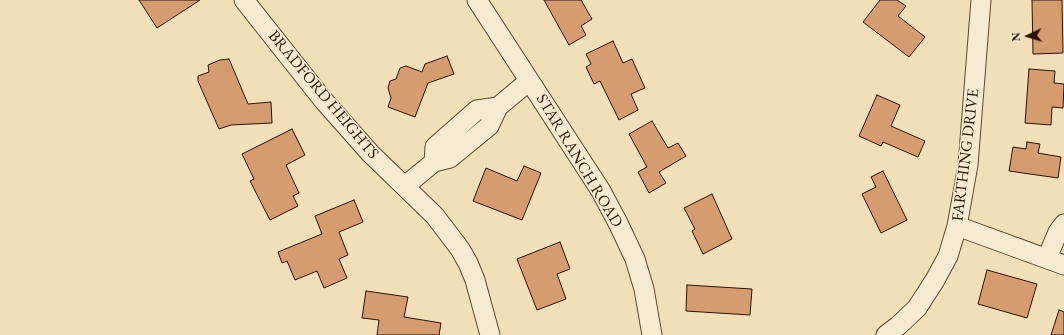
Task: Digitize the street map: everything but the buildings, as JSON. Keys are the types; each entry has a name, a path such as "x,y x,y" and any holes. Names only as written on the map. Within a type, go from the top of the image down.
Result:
{"street":[{"name":"BRADFORD HEIGHTS","path":"244,0 324,101 370,153 435,216 460,249 468,262 475,280 490,335"},
{"name":"STAR RANCH ROAD","path":"477,0 530,80 600,191 618,223 635,259 644,289 652,335"},
{"name":"FARTHING DRIVE","path":"886,335 917,308 948,256 957,226 968,165 981,0"},
{"path":"405,186 434,162 434,147 477,110 498,107 530,80"},
{"path":"1046,258 1058,232 1064,224"},
{"path":"957,226 1064,266"}]}
